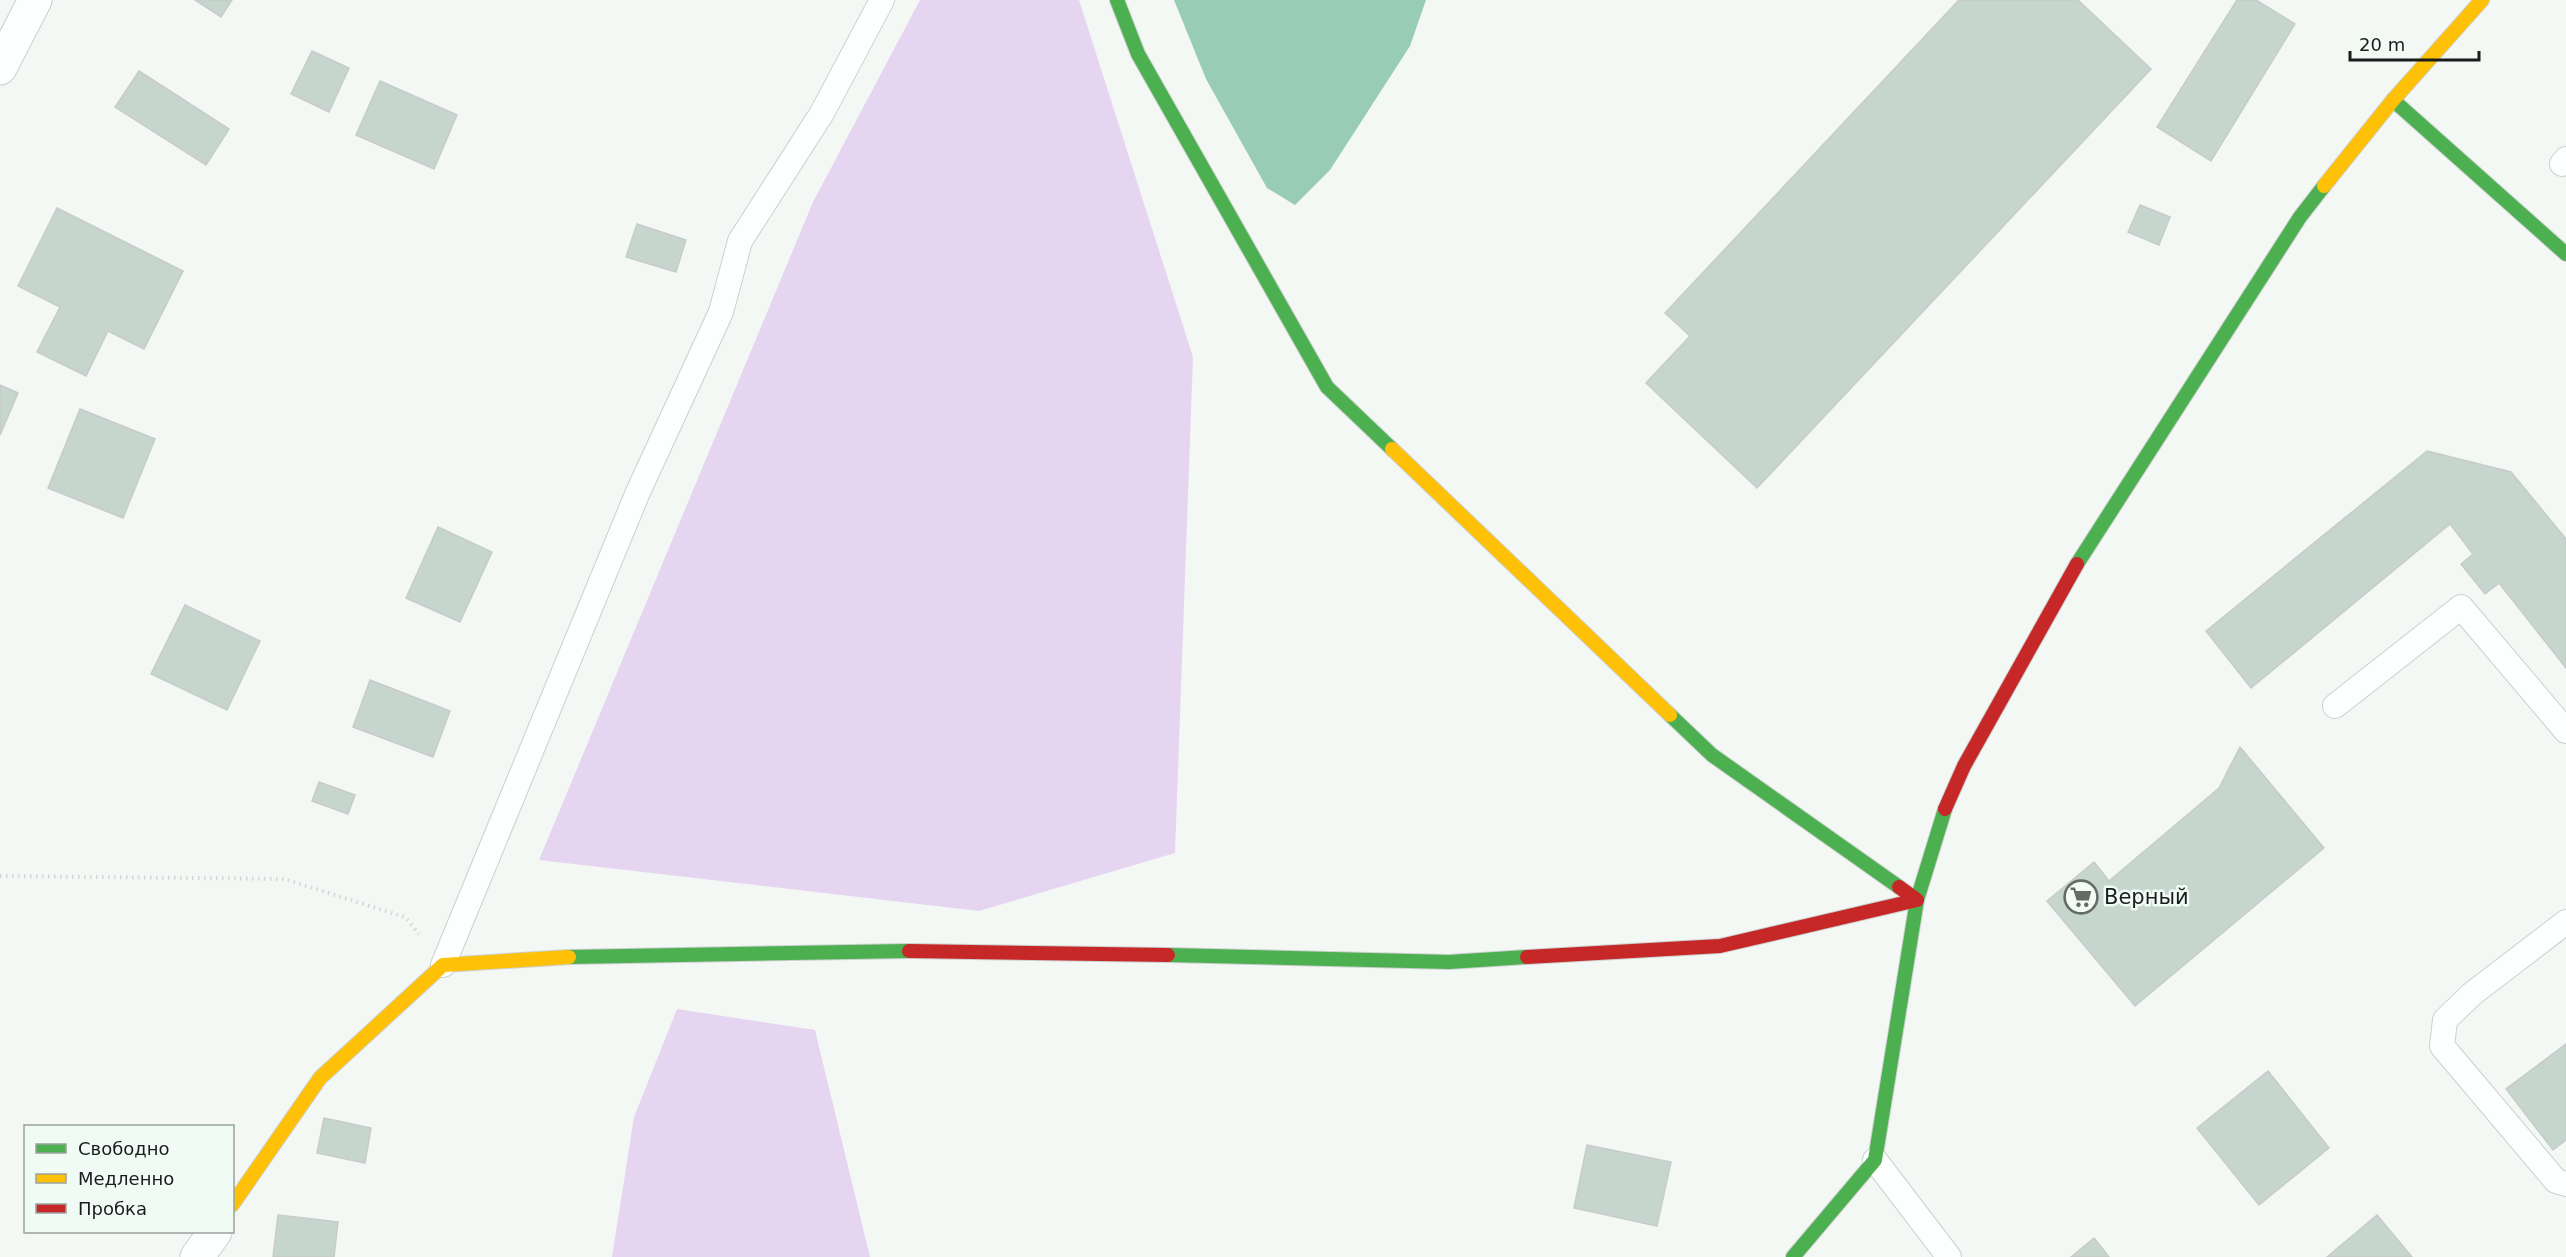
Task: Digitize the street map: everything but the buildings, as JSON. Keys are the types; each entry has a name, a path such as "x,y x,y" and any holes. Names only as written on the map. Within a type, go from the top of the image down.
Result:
{"street":[{"path":"0,68 35,0"},
{"path":"1117,0 1138,54 1327,387 1712,755 1917,900"},
{"path":"1793,1257 1875,1160 1917,900 1938,825 1964,766 2080,558 2300,217 2393,100 2482,0"},
{"path":"2393,100 2566,254"},
{"path":"234,1202 320,1078 443,965 548,957 965,950 1449,962 1720,946 1917,900"},
{"path":"197,1257 213,1233"}],"lane":[{"path":"443,965 638,492 721,312 740,241 822,113 882,0"},
{"path":"2335,706 2461,607 2566,731"},
{"path":"2566,922 2472,994 2445,1020 2442,1046 2556,1181 2566,1184"},
{"path":"1875,1160 1949,1257"}],"path":[{"path":"0,876 284,879 405,917 443,965"}],"shaded area":[{"path":"920,0 1079,0 1193,357 1175,853 979,911 539,860 813,202"},
{"path":"1174,0 1426,0 1410,46 1330,170 1295,205 1267,188 1206,79"},
{"path":"677,1009 815,1030 870,1257 612,1257 634,1117"}],"traffic: fast":[{"path":"1117,0 1138,54 1327,387 1392,449"},
{"path":"2393,100 2566,254"},
{"path":"2077,564 2300,217 2324,186"},
{"path":"1670,715 1712,755 1899,887"},
{"path":"1793,1257 1875,1160 1917,900 1945,809"},
{"path":"569,957 909,951"},
{"path":"1168,955 1449,962 1527,957"}],"traffic: slow":[{"path":"2324,186 2393,100 2482,0"},
{"path":"1392,449 1670,715"},
{"path":"234,1202 320,1078 443,965 569,957"}],"traffic: jam":[{"path":"1945,809 1964,766 2077,564"},
{"path":"1527,957 1720,946 1917,900 1899,887"},
{"path":"909,951 1168,955"}],"place":[{"name":"Верный","path":"2081,897"}]}
